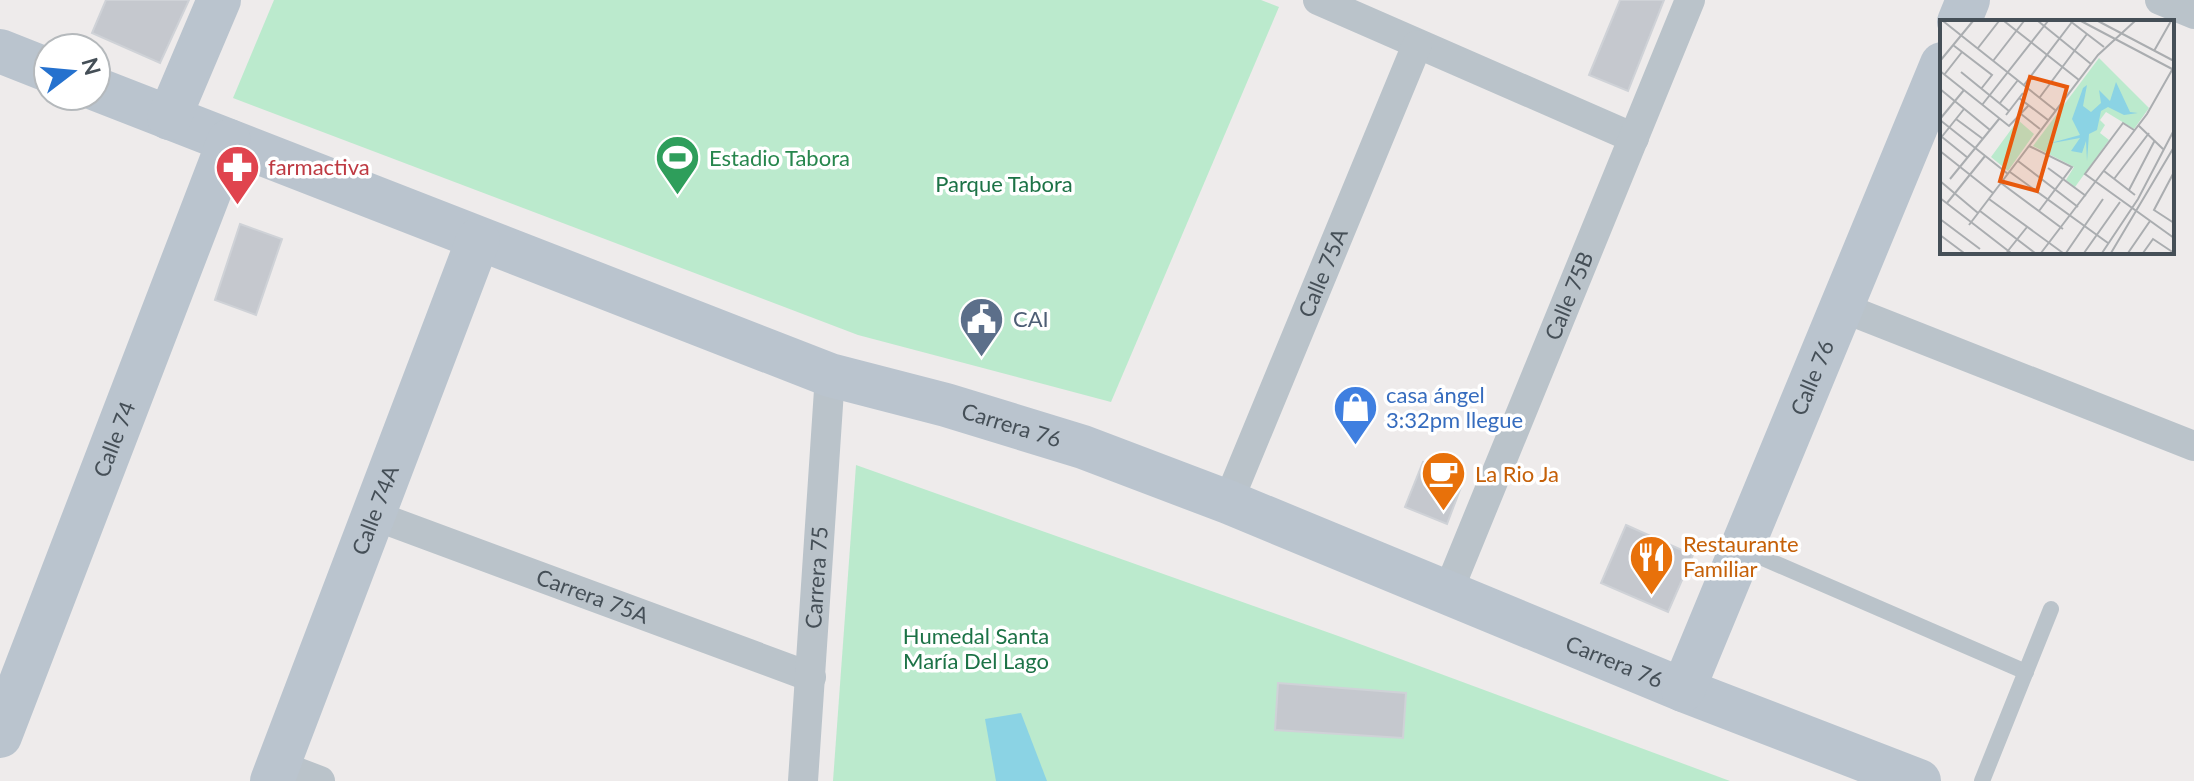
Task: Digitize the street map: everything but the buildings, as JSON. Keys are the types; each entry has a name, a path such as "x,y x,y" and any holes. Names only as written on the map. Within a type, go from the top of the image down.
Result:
{"street":[{"path":"169,118 219,0"},
{"path":"1318,0 1634,138"},
{"name":"Calle 75B","path":"1447,594 1690,0"},
{"path":"1960,20 1968,0"},
{"path":"2160,0 2194,14"},
{"name":"Calle 75A","path":"1228,502 1417,45"},
{"path":"0,51 32,64"},
{"name":"Calle 76","path":"1683,690 1940,69"},
{"name":"Carrera 76","path":"112,95 830,375 946,405 1083,447 1228,502 1683,690 1919,781"},
{"name":"Calle 74","path":"0,736 229,141"},
{"name":"Calle 74A","path":"275,773 478,240"},
{"path":"1841,307 2194,446"},
{"name":"Carrera 75","path":"803,781 830,375"},
{"name":"Carrera 75A","path":"373,515 811,677"},
{"path":"275,773 320,781"}],"lane":[{"path":"1742,549 2026,672"},
{"path":"1982,781 2051,609"}],"green space":[{"name":"Parque Tabora","path":"274,0 1261,0 1279,7 1111,402 858,335 233,98"},
{"name":"Humedal Santa María Del Lago","path":"856,465 1341,637 1730,781 833,781"}],"water":[{"path":"1021,713 1047,781 996,781 985,719"}],"place":[{"name":"Estadio Tabora","path":"678,197"},
{"name":"farmactiva","path":"237,206"},
{"name":"CAI","path":"982,358"},
{"name":"casa ángel 3:32pm llegue","path":"1355,447"},
{"name":"La Rio Ja","path":"1444,513"},
{"name":"Restaurante Familiar","path":"1652,596"}]}
